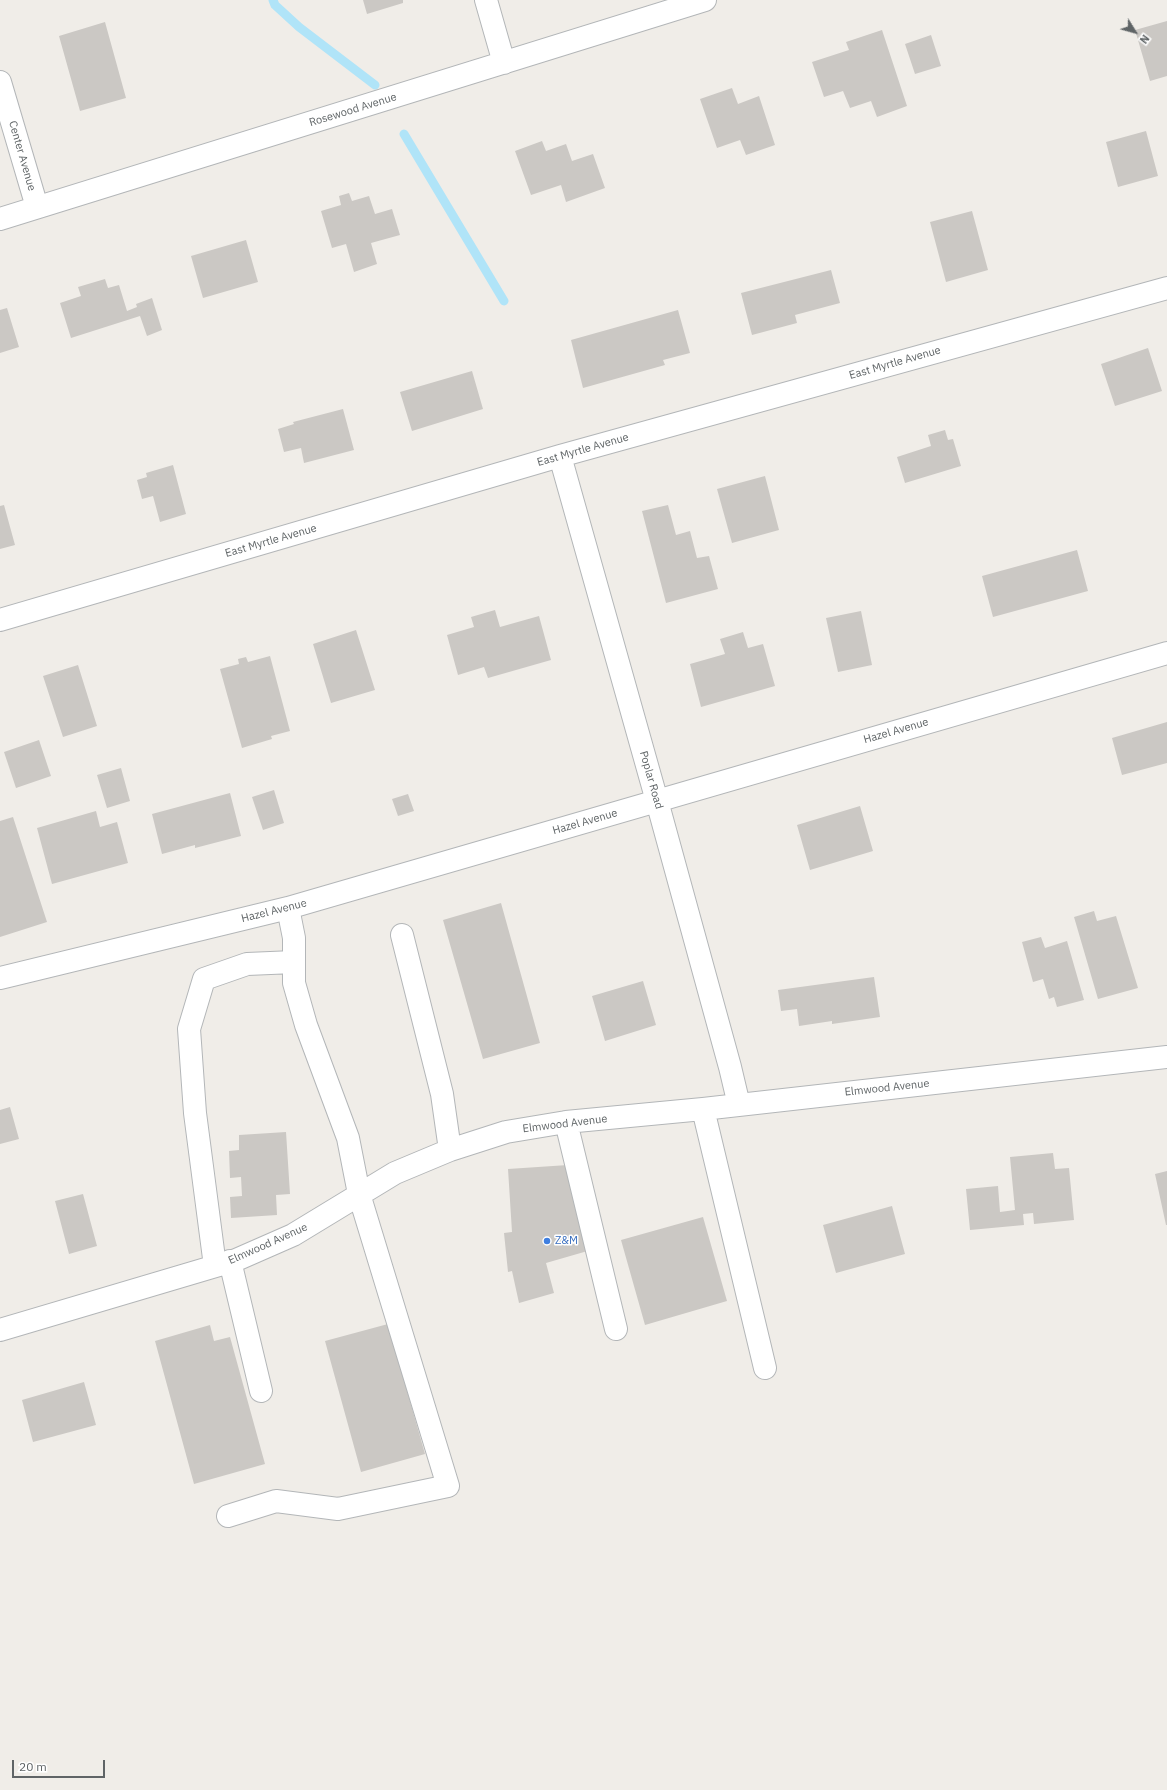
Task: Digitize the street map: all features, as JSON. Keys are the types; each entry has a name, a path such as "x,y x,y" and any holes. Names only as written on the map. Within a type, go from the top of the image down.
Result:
{"street":[{"path":"486,0 504,63"},
{"name":"Rosewood Avenue","path":"0,219 705,0"},
{"name":"Center Avenue","path":"0,82 37,207"},
{"name":"East Myrtle Avenue","path":"0,620 560,456 1167,288"},
{"name":"Poplar Road","path":"560,456 657,801 728,1059 739,1105"},
{"name":"Hazel Avenue","path":"0,978 288,908 1167,652"},
{"path":"228,1516 276,1501 338,1509 448,1486 359,1194 348,1138 306,1025 294,983 294,938 288,908"},
{"path":"402,935 442,1094 450,1150"},
{"path":"261,1391 223,1263 195,1113 189,1029 204,979 247,964 294,962"},
{"name":"Elmwood Avenue","path":"0,1330 223,1263 293,1235 395,1173 450,1150 506,1132 566,1122 704,1109 1167,1057"},
{"path":"704,1109 765,1368"},
{"path":"566,1122 616,1330"}],"building":[{"path":"363,0 403,0 403,3 367,14"},
{"path":"1167,21 1167,76 1150,81 1135,30"},
{"path":"105,22 126,98 80,111 59,36"},
{"path":"882,30 907,106 877,117 871,101 850,108 843,91 824,97 812,62 849,50 846,42"},
{"path":"931,35 941,66 915,74 905,44"},
{"path":"732,88 738,104 759,96 775,145 746,155 740,140 717,148 700,99"},
{"path":"1146,131 1158,176 1118,187 1106,142"},
{"path":"542,141 546,151 566,144 572,161 593,154 605,188 566,202 561,185 531,195 515,151"},
{"path":"349,193 352,201 369,196 375,214 392,209 400,235 371,243 377,264 354,272 346,244 332,248 321,211 341,205 339,196"},
{"path":"972,211 988,270 946,282 930,222"},
{"path":"246,240 258,282 203,298 191,256"},
{"path":"831,270 840,303 795,315 797,323 752,335 741,293"},
{"path":"105,279 108,288 119,285 127,311 137,307 136,304 152,298 162,330 147,336 140,316 71,338 60,303 81,296 78,287"},
{"path":"7,308 19,347 0,353 0,310"},
{"path":"678,310 690,353 663,360 665,365 583,388 571,340"},
{"path":"1148,348 1162,391 1115,406 1101,364"},
{"path":"472,371 483,409 412,431 400,392"},
{"path":"343,409 354,450 304,463 301,448 284,452 278,429 294,424 293,422"},
{"path":"945,430 948,440 953,439 961,466 905,483 897,457 931,446 928,435"},
{"path":"173,465 186,514 160,522 153,496 142,499 137,480 147,477 146,473"},
{"path":"765,476 779,530 732,543 717,489"},
{"path":"4,505 15,545 0,549 0,506"},
{"path":"668,505 676,535 690,531 697,558 709,556 718,589 666,603 642,511"},
{"path":"1077,550 1088,591 993,617 982,576"},
{"path":"495,610 500,627 539,616 551,660 488,678 484,667 458,675 447,635 474,627 471,617"},
{"path":"861,611 872,665 838,672 826,618"},
{"path":"356,630 375,690 331,703 313,644"},
{"path":"743,632 748,648 763,644 775,686 701,707 690,664 725,654 720,639"},
{"path":"270,656 290,731 271,736 272,739 242,748 220,669 239,664 238,659 246,657 248,662"},
{"path":"78,665 97,726 63,737 43,676"},
{"path":"1167,722 1167,763 1122,775 1112,738"},
{"path":"39,740 51,776 16,788 4,752"},
{"path":"121,768 130,801 107,808 97,775"},
{"path":"274,790 284,823 263,830 252,797"},
{"path":"230,793 241,836 195,848 195,845 162,854 152,814"},
{"path":"408,794 414,811 398,816 392,799"},
{"path":"860,806 873,851 810,870 797,825"},
{"path":"96,811 100,827 117,822 128,863 52,884 37,828"},
{"path":"13,817 47,922 0,937 0,821"},
{"path":"501,903 540,1043 483,1059 443,920"},
{"path":"1094,911 1097,921 1116,916 1138,988 1098,999 1074,917"},
{"path":"1041,937 1045,948 1067,941 1084,1000 1057,1007 1054,997 1049,999 1043,979 1033,982 1022,942"},
{"path":"874,977 880,1017 832,1024 832,1021 799,1026 797,1009 781,1011 778,990"},
{"path":"643,981 656,1025 605,1041 592,996"},
{"path":"10,1107 19,1139 0,1144 0,1110"},
{"path":"286,1132 290,1194 276,1195 277,1215 231,1218 230,1197 242,1196 241,1177 230,1178 229,1151 239,1150 239,1135"},
{"path":"1053,1153 1055,1169 1069,1168 1074,1220 1034,1224 1033,1213 1023,1214 1024,1225 970,1230 966,1189 998,1186 1000,1212 1015,1210 1010,1157"},
{"name":"Z&M","path":"568,1165 591,1250 546,1263 554,1293 519,1303 512,1271 508,1272 504,1233 512,1232 508,1169"},
{"path":"1167,1171 1167,1225 1166,1225 1155,1174"},
{"path":"83,1194 97,1246 69,1254 55,1201"},
{"path":"892,1206 905,1254 836,1273 823,1225"},
{"path":"703,1217 727,1301 645,1325 621,1240"},
{"path":"388,1324 425,1454 361,1472 325,1341"},
{"path":"210,1325 214,1341 230,1337 265,1464 194,1484 155,1341"},
{"path":"84,1382 96,1425 33,1442 22,1400"}],"waterway":[{"path":"273,0 275,5 299,27 375,85"},
{"path":"404,134 504,301"}],"place":[{"name":"Z&M","path":"547,1241"}]}
